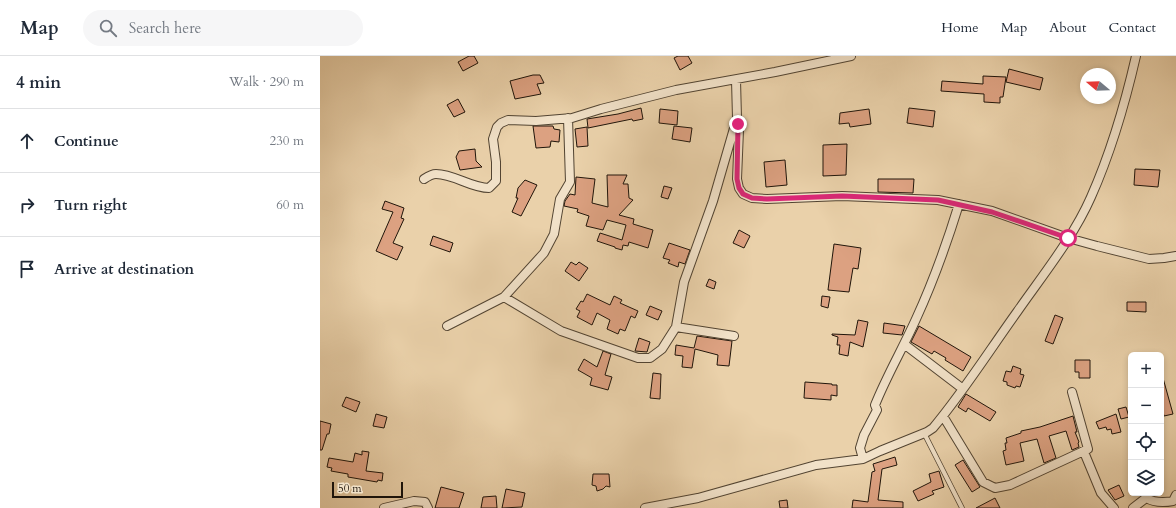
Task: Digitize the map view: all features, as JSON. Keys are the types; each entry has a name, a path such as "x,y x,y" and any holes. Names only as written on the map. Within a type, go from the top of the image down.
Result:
{"street":[{"path":"424,179 435,174 489,188 496,180 494,139 497,127 501,123 508,120 536,121 568,118 676,90 736,80 851,56"},
{"path":"645,508 698,498 816,465 863,459 933,428 963,389 1068,238 1090,199 1111,144 1129,87 1136,56"},
{"path":"736,80 736,118 739,130 737,179 739,188 743,194 752,198 767,199 842,196 938,200 992,212 1068,238 1149,259 1176,256"},
{"path":"447,326 504,297 544,253 554,234 560,199 570,182 568,118"},
{"path":"504,297 561,331 638,358 650,358 662,349 676,327 684,282 713,201 736,118"},
{"path":"863,459 860,448 864,435 877,410 875,405 916,319 944,251 959,204"},
{"path":"676,327 734,336"},
{"path":"904,344 963,389"},
{"path":"943,416 983,482 995,488 1010,484 1088,449 1072,392"},
{"path":"1084,452 1101,493 1114,508"},
{"path":"1133,508 1146,498 1152,501 1164,503 1173,501 1176,495"},
{"path":"384,508 414,501 424,502 428,508"}],"lane":[{"path":"924,433 962,508"}],"building":[{"path":"469,56 474,56 478,63 463,71 458,62"},
{"path":"678,56 688,56 692,63 680,70 674,58"},
{"path":"1009,69 1043,78 1040,90 1006,82"},
{"path":"533,75 540,75 544,83 537,84 541,94 515,99 510,81"},
{"path":"983,76 1006,77 1003,97 1000,97 1000,103 984,102 984,94 941,91 942,81 983,84"},
{"path":"458,99 465,112 454,117 447,105"},
{"path":"641,108 643,119 633,121 632,119 588,128 587,119 618,114"},
{"path":"909,108 935,111 933,127 907,123"},
{"path":"660,109 678,111 677,125 659,123"},
{"path":"869,109 871,124 850,127 849,123 839,124 840,113"},
{"path":"533,126 553,126 554,129 560,130 559,142 551,141 550,147 536,148"},
{"path":"674,126 692,128 690,142 672,139"},
{"path":"587,127 588,146 577,147 575,129"},
{"path":"847,144 846,175 823,176 823,145"},
{"path":"475,149 476,161 482,167 460,170 456,157 459,151"},
{"path":"785,160 787,185 766,187 764,162"},
{"path":"1135,169 1160,170 1158,187 1134,185"},
{"path":"607,175 627,175 623,184 628,184 629,198 633,200 619,215 634,219 633,224 653,230 648,248 629,242 628,246 623,245 622,250 597,241 600,233 622,240 626,225 607,220 603,230 586,226 589,216 577,212 578,209 564,206 565,201 570,194 575,195 576,177 595,179 592,203 608,207"},
{"path":"878,179 914,179 913,193 878,192"},
{"path":"525,180 537,185 521,216 512,212 518,198 516,198 518,188"},
{"path":"664,186 672,188 668,199 661,197"},
{"path":"385,201 404,208 401,218 404,219 393,243 403,247 397,260 376,251 393,212 382,209"},
{"path":"739,230 750,236 744,248 733,243"},
{"path":"433,236 453,243 450,252 430,245"},
{"path":"669,243 690,250 685,264 679,262 678,267 668,263 670,260 663,258"},
{"path":"834,244 861,248 858,269 853,268 849,292 828,290"},
{"path":"571,262 576,265 579,262 588,268 579,281 565,271"},
{"path":"709,279 716,282 714,289 706,286"},
{"path":"587,294 610,305 614,296 622,300 620,303 638,311 635,318 631,316 625,331 620,329 618,334 607,329 610,320 597,313 592,325 577,317 580,311 576,309 581,301 583,302"},
{"path":"822,296 830,297 828,308 821,306"},
{"path":"1127,302 1146,302 1146,312 1127,311"},
{"path":"650,306 662,311 658,320 646,315"},
{"path":"1055,315 1063,318 1053,344 1045,341"},
{"path":"858,320 868,322 863,347 850,342 848,356 839,354 840,345 837,345 838,337 832,334 855,335"},
{"path":"884,323 905,326 902,335 883,333"},
{"path":"919,326 971,357 963,371 934,351 932,354 911,342"},
{"path":"697,336 732,341 729,366 717,365 718,355 695,349 692,368 682,367 683,356 675,355 676,345 694,348"},
{"path":"639,338 650,342 647,352 635,351"},
{"path":"603,351 611,354 605,375 612,377 608,390 590,385 592,378 578,370 584,359 597,367"},
{"path":"1075,360 1090,360 1090,378 1079,378 1079,372 1075,372"},
{"path":"1013,366 1021,369 1020,374 1024,375 1020,387 1016,386 1015,388 1007,385 1007,382 1003,381 1006,371 1011,372"},
{"path":"653,373 661,374 660,399 650,398"},
{"path":"805,382 837,385 837,396 831,395 831,400 804,398"},
{"path":"1164,382 1173,414 1164,416"},
{"path":"966,394 996,412 990,421 968,408 966,412 958,407"},
{"path":"346,397 360,402 356,412 342,406"},
{"path":"1126,407 1128,417 1121,419 1118,409"},
{"path":"376,414 387,417 384,428 373,426"},
{"path":"1116,414 1121,432 1112,434 1111,429 1107,430 1106,427 1099,429 1096,422"},
{"path":"1073,416 1079,447 1072,450 1066,431 1049,436 1056,458 1044,463 1037,439 1020,443 1024,461 1006,465 1003,451 1006,450 1006,438 1021,433 1021,431 1040,427"},
{"path":"320,421 331,424 329,434 327,434 322,450 320,450"},
{"path":"362,451 369,452 366,471 383,473 382,481 378,480 377,482 348,477 348,474 331,471 332,468 327,467 329,458 353,462 355,453 362,455"},
{"path":"895,457 897,465 882,469 878,500 903,502 903,508 852,508 853,500 868,502 872,472 875,471 873,464"},
{"path":"963,460 980,487 972,492 955,465"},
{"path":"939,471 944,487 932,491 934,494 918,501 913,491 931,482 929,474"},
{"path":"593,474 609,474 610,487 606,486 597,491 596,486 592,485"},
{"path":"1119,485 1124,496 1115,500 1108,490"},
{"path":"441,487 464,493 459,508 435,508"},
{"path":"506,489 525,493 522,507 502,508"},
{"path":"496,496 497,508 481,508 483,497"},
{"path":"995,498 1000,508 976,508"},
{"path":"787,500 788,508 780,508 779,501"}],"route":[{"path":"738,124 737,179 739,188 746,196 767,199 842,196 938,200 992,212 1068,238"}]}
